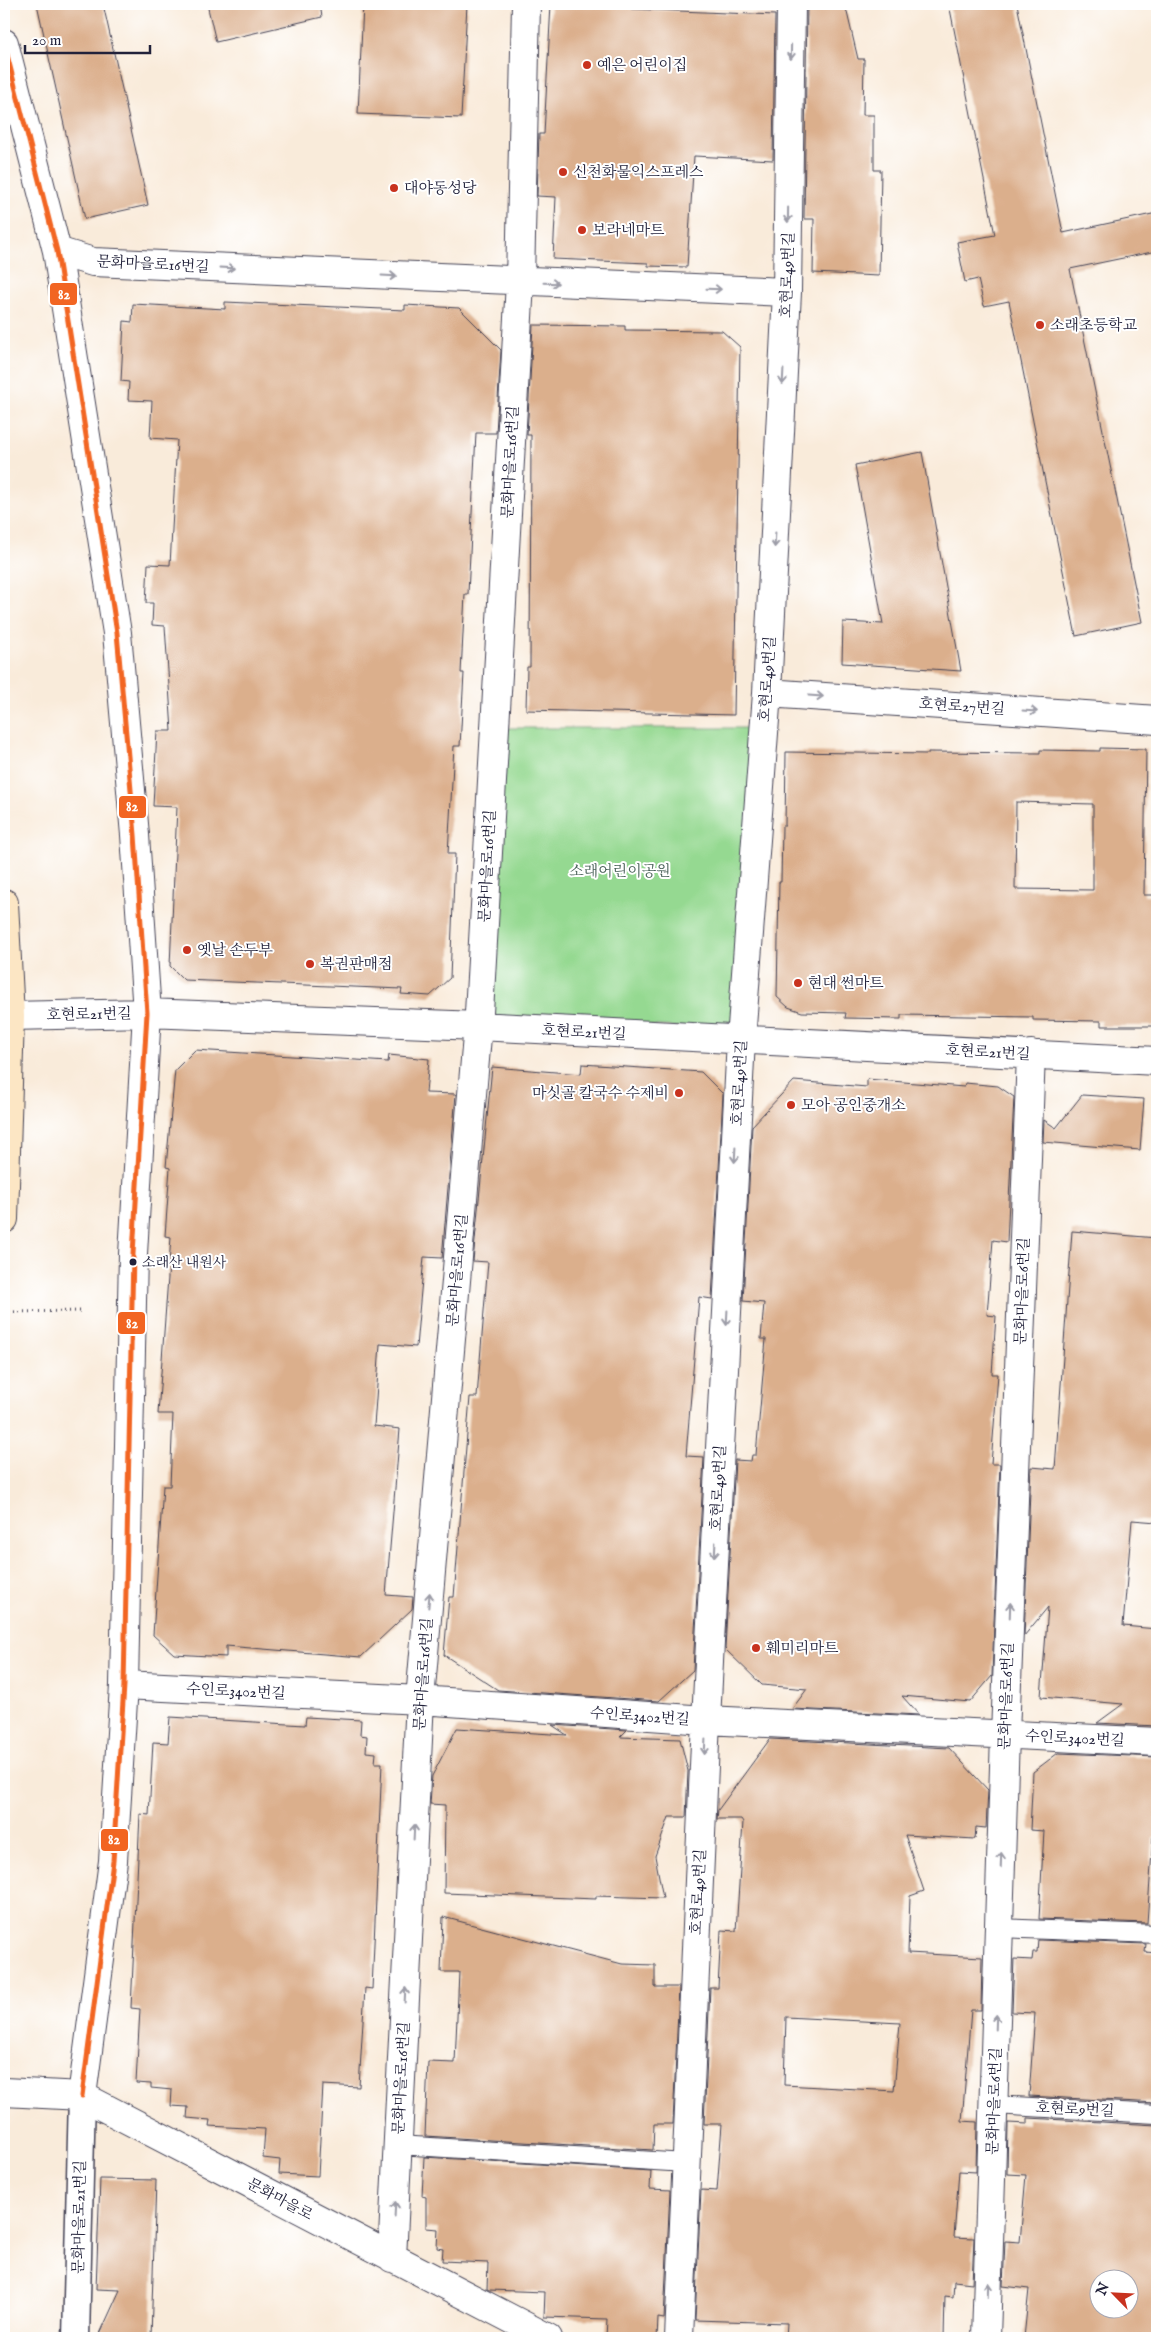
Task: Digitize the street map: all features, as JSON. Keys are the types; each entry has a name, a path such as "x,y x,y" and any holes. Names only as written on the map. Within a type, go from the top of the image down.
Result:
{"main road":[{"path":"4,903 10,1016 4,1219"}],"street":[{"name":"문화마을로16번길","path":"392,2258 420,1700 478,1026 520,282 526,4"},
{"name":"호현로49번길","path":"679,2338 706,1720 741,1040 767,693 787,292 792,4"},
{"path":"4,43 58,250 117,633 135,835 147,1013 133,1254 124,1684 113,1861 82,2096"},
{"name":"문화마을로16번길","path":"58,250 93,262 520,282 787,292"},
{"name":"호현로27번길","path":"767,693 1157,720"},
{"name":"호현로21번길","path":"10,1016 147,1013 478,1026 1157,1061"},
{"name":"문화마을로6번길","path":"986,2338 1005,1735 1031,1054"},
{"name":"수인로3402번길","path":"124,1684 420,1700 706,1720 1157,1742"},
{"name":"문화마을로","path":"4,2092 82,2096 548,2338"},
{"name":"문화마을로21번길","path":"76,2338 82,2096"}],"lane":[{"path":"999,1928 1157,1934"},
{"name":"호현로9번길","path":"994,2104 1157,2114"},
{"path":"398,2145 686,2163"}],"path":[{"path":"4,1312 84,1311"}],"green space":[{"name":"소래어린이공원","path":"502,728 756,728 734,1030 486,1017"}],"building":[{"path":"37,4 103,4 148,205 85,219"},
{"path":"207,4 320,4 322,17 216,42"},
{"path":"363,4 467,4 461,118 358,114"},
{"path":"551,4 631,4 631,9 775,15 773,160 694,156 687,267 648,266 648,263 553,259 556,197 537,196 539,134 544,134"},
{"path":"807,4 845,4 858,59 864,59 863,115 874,115 874,170 881,170 879,276 813,273 814,219 804,219"},
{"path":"949,4 1017,4 1063,233 1157,213 1157,251 1070,269 1142,622 1076,636 1009,301 984,306 978,279 965,282 957,242 995,235"},
{"path":"225,302 405,310 405,305 459,308 501,350 496,433 476,433 468,594 465,594 461,673 464,673 460,746 454,746 448,854 455,854 450,978 430,996 401,994 402,989 184,980 170,966 177,807 153,806 157,731 172,731 165,626 152,625 153,603 146,603 148,564 170,565 177,440 150,438 152,401 128,400 129,382 121,381 124,321 132,322 133,304 225,309"},
{"path":"533,325 625,326 625,330 722,331 740,347 734,715 526,710 527,667 530,667 531,435 527,435"},
{"path":"922,452 961,671 842,663 843,622 883,624 855,465"},
{"path":"1100,748 1146,749 1144,895 1157,895 1157,1026 1101,1026 1101,1021 1033,1020 1033,1017 901,1015 901,1019 845,1018 846,1013 802,1012 788,1007 777,997 779,882 781,882 782,826 785,826 786,752 928,754 928,752 1040,753 1040,750 1100,751","holes":["1016,802 1093,804 1093,890 1015,889"]},
{"path":"195,1050 388,1062 389,1055 429,1059 426,1093 456,1094 442,1258 424,1257 416,1347 380,1344 374,1426 400,1429 386,1595 413,1597 412,1609 361,1657 226,1646 226,1657 174,1654 153,1635 163,1486 170,1486 173,1414 158,1414 171,1237 165,1236 170,1168 166,1167 175,1070"},
{"path":"582,1064 701,1072 723,1094 712,1299 699,1297 686,1456 704,1457 693,1670 659,1701 498,1690 444,1655 449,1597 454,1597 470,1397 477,1397 488,1262 473,1261 492,1067 581,1074"},
{"path":"867,1079 964,1087 965,1083 998,1086 1014,1097 1007,1242 993,1240 987,1315 996,1316 992,1374 998,1374 991,1464 1000,1464 992,1676 970,1702 902,1696 919,1715 792,1709 807,1689 762,1685 725,1649 735,1460 751,1461 752,1455 756,1455 766,1339 761,1339 764,1303 743,1301 752,1126 794,1081 867,1087"},
{"path":"1082,1095 1144,1099 1140,1150 1043,1142 1044,1120 1056,1128"},
{"path":"1072,1231 1157,1238 1157,1522 1132,1520 1123,1626 1157,1629 1157,1726 1097,1723 1123,1704 1041,1697 1048,1607 1024,1636 1031,1467 1055,1469"},
{"path":"170,1717 305,1725 306,1717 361,1720 360,1735 367,1736 366,1752 376,1753 375,1763 382,1763 372,1989 365,1988 359,2087 323,2085 318,2176 279,2174 280,2160 263,2158 265,2129 209,2126 210,2120 187,2118 188,2107 171,2106 172,2090 151,2088 151,2084 136,2083 140,2009 131,2008 140,1814 149,1815 153,1742 168,1743"},
{"path":"552,1725 627,1730 620,1737 680,1739 688,1771 686,1817 669,1817 655,1856 663,1898 596,1896 596,1899 444,1893 445,1805 430,1804 432,1776 457,1728 567,1735"},
{"path":"770,1739 949,1748 988,1790 986,1828 976,1827 975,1839 905,1835 924,1891 910,1896 908,1953 982,1957 981,2010 971,2010 962,2121 977,2122 976,2172 959,2171 954,2237 974,2238 972,2283 954,2281 953,2297 945,2296 944,2338 786,2338 787,2323 695,2320 701,2190 717,2191 722,2124 704,2124 710,1988 718,1988 721,1930 736,1931 743,1822 741,1819 717,1819 718,1810","holes":["786,2017 900,2023 894,2091 784,2085"]},
{"path":"1058,1753 1157,1757 1157,1837 1153,1837 1147,1923 1039,1919 1044,1831 1030,1830 1033,1772"},
{"path":"443,1917 622,1964 655,1965 655,1987 679,1987 673,2124 654,2124 653,2150 425,2136 428,2062 455,2063 459,1972 441,1972"},
{"path":"1038,1940 1146,1944 1145,1952 1157,1953 1157,2103 1029,2096 1035,2013 1012,2012 1014,1959 1032,1960 1033,1952 1037,1952"},
{"path":"1028,2118 1156,2125 1157,2161 1154,2221 1157,2222 1157,2338 1024,2338 1029,2289 1003,2286 1005,2241 1020,2242 1026,2175 1007,2174 1008,2123 1028,2124"},
{"path":"424,2157 651,2171 650,2189 670,2190 664,2319 658,2318 657,2338 606,2338 607,2319 544,2317 545,2292 489,2290 487,2289 488,2263 442,2261 443,2249 437,2248 438,2229 426,2228 426,2197 422,2196"},
{"path":"100,2179 156,2180 151,2338 98,2338 120,2290 96,2289"}],"transit line":[{"name":"82","path":"4,43 57,251 117,633 135,835 147,1013 133,1254 124,1685 113,1861 82,2096"}],"place":[{"name":"예은 어린이집","path":"587,65"},
{"name":"신천화물익스프레스","path":"563,172"},
{"name":"대야동성당","path":"394,188"},
{"name":"보라네마트","path":"582,230"},
{"name":"소래초등학교","path":"1040,325"},
{"name":"옛날 손두부","path":"187,950"},
{"name":"복권판매점","path":"310,964"},
{"name":"현대 썬마트","path":"798,983"},
{"name":"마싯골 칼국수 수제비","path":"679,1093"},
{"name":"모아 공인중개소","path":"791,1105"},
{"name":"소래산 내원사","path":"133,1262"},
{"name":"훼미리마트","path":"756,1648"}]}
